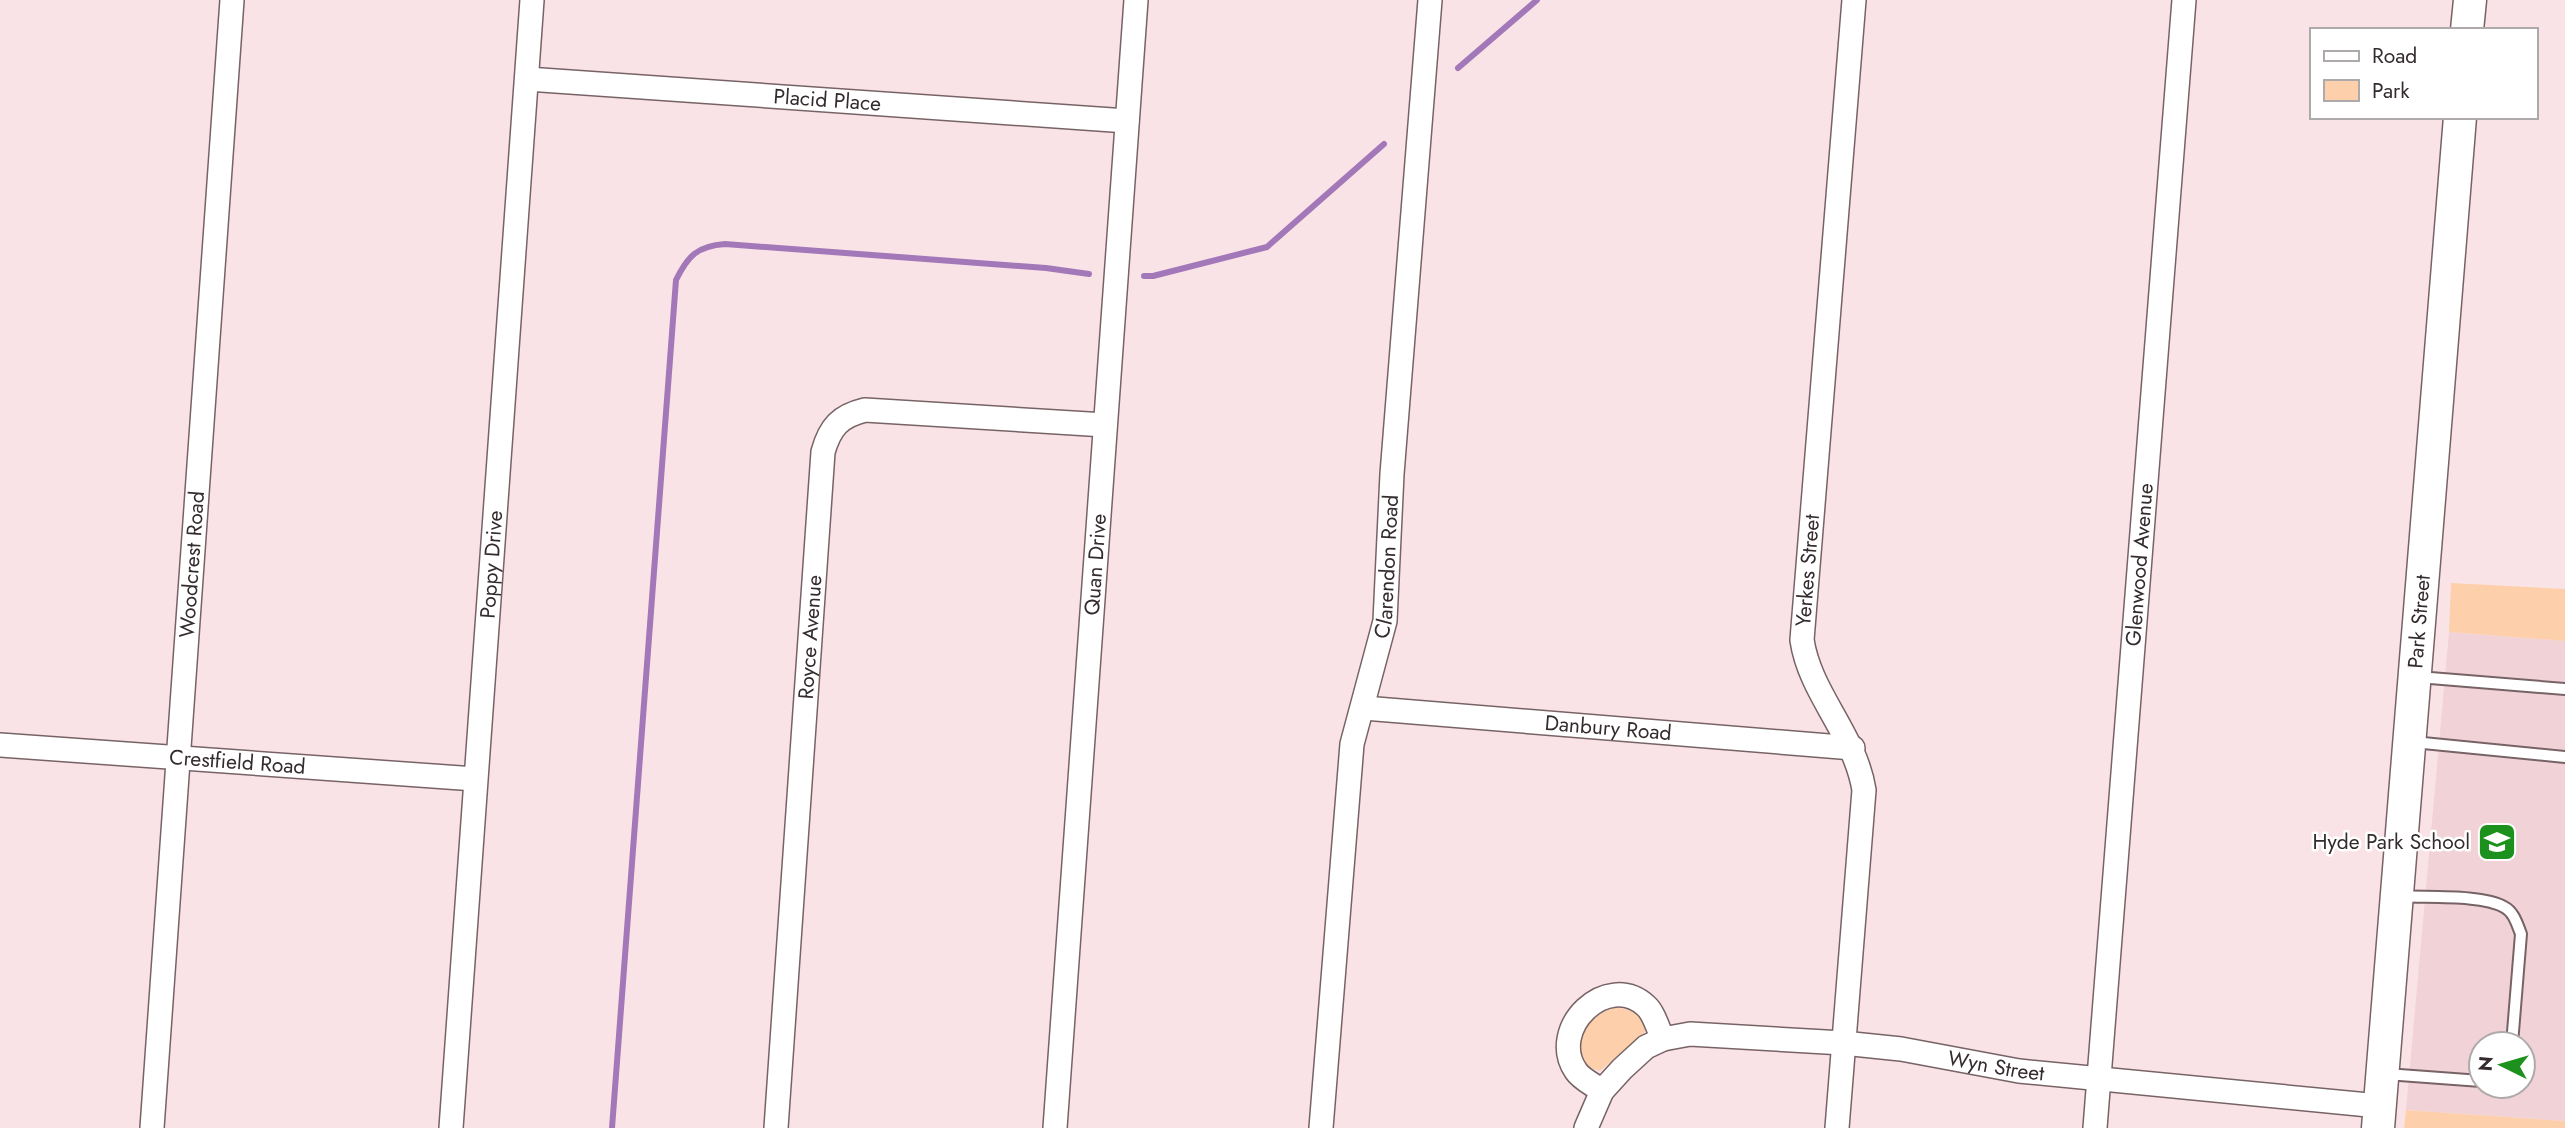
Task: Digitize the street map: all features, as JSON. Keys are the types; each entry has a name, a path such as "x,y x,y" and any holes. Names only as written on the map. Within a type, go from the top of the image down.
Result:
{"street":[{"name":"Woodcrest Road","path":"152,1128 232,0"},
{"name":"Poppy Drive","path":"451,1128 532,0"},
{"name":"Quan Drive","path":"1055,1128 1136,0"},
{"name":"Clarendon Road","path":"1321,1128 1352,744 1364,708 1385,621 1392,474 1430,0"},
{"name":"Yerkes Street","path":"1837,1128 1864,790 1860,765 1853,748 1805,664 1802,640 1854,0"},
{"name":"Glenwood Avenue","path":"2095,1128 2184,0"},
{"path":"2467,28 2470,0"},
{"name":"Placid Place","path":"527,79 1127,121"},
{"name":"Park Street","path":"2379,1117 2460,119"},
{"name":"Royce Avenue","path":"776,1128 822,466 827,437 836,423 847,415 865,410 1105,425"},
{"name":"Danbury Road","path":"1364,708 1853,748"},
{"name":"Crestfield Road","path":"0,745 475,779"},
{"path":"1602,1091 1576,1072 1568,1050 1572,1027 1584,1008 1607,996 1631,996 1647,1006 1663,1039"},
{"name":"Wyn Street","path":"1586,1128 1602,1091 1646,1047 1663,1039 1690,1034 1843,1043 2098,1080 2307,1097 2379,1117"}],"lane":[{"path":"2416,676 2565,689"},
{"path":"2411,742 2565,757"},
{"path":"2397,896 2487,902 2503,906 2515,917 2521,934 2513,1030"},
{"path":"2383,1074 2467,1080"}],"shaded area":[{"name":"Hyde Park School","path":"2449,632 2565,641 2565,1121 2406,1110"}],"green space":[{"path":"2451,583 2565,589 2565,641 2449,632"},
{"path":"1615,1007 1635,1013 1647,1030 1600,1071 1587,1067 1581,1047 1585,1030 1596,1017"},
{"path":"2406,1110 2565,1121 2565,1128 2404,1128"}],"waterway":[{"path":"1458,68 1537,0"},
{"path":"1144,276 1267,247 1384,144"},
{"path":"612,1128 676,280 680,272 700,250 725,244 1046,268 1089,274"}],"place":[{"name":"Hyde Park School","path":"2497,842"}]}
